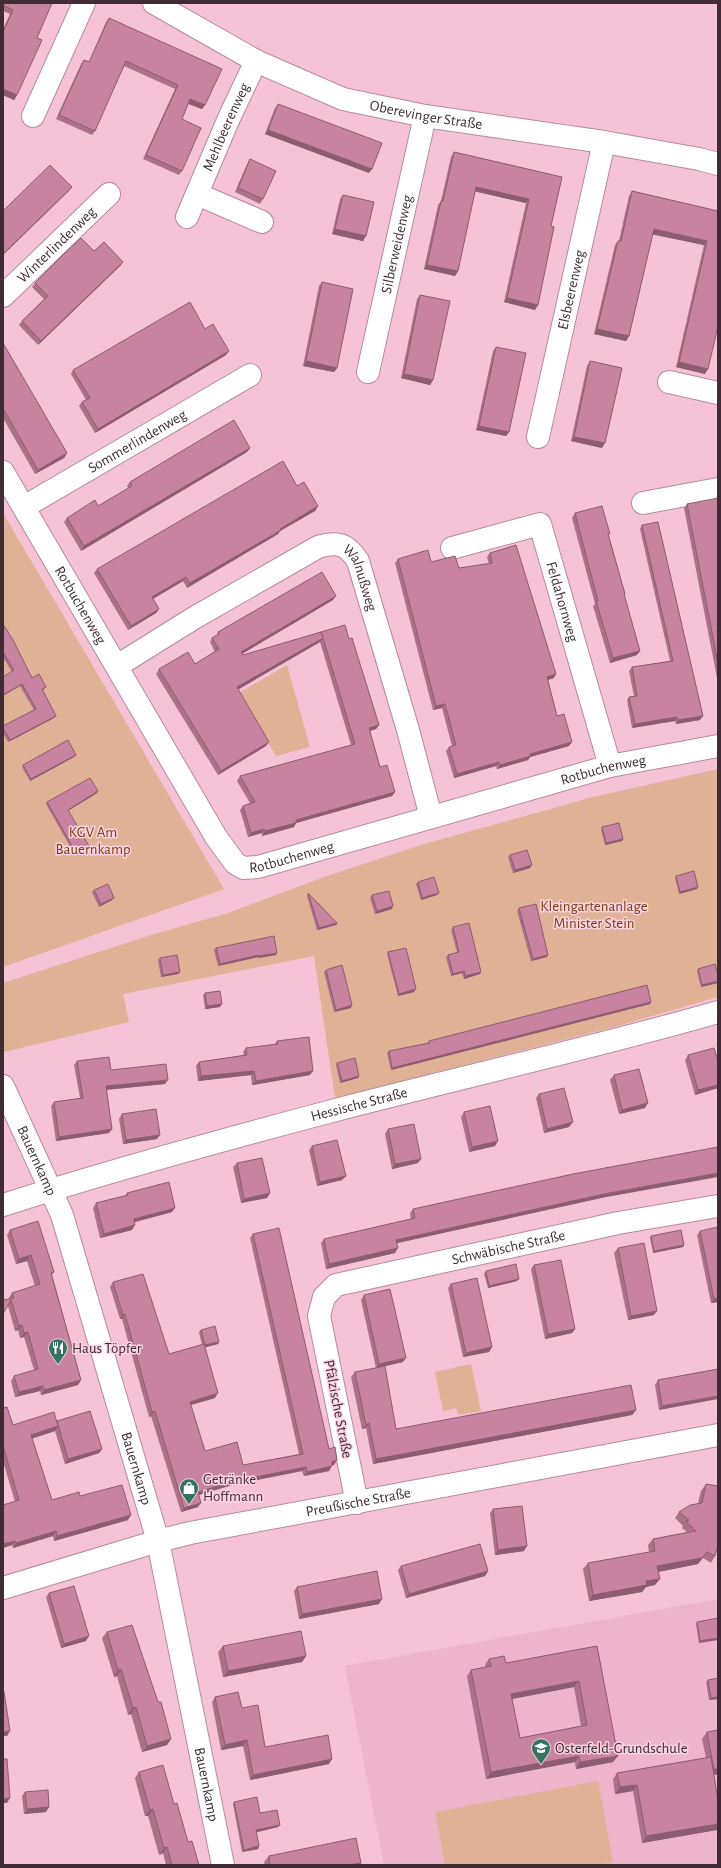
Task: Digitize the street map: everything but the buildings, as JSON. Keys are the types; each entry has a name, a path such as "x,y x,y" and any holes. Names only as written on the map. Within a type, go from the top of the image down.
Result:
{"street":[{"path":"33,116 84,3"},
{"name":"Oberevinger Straße","path":"154,3 256,61 343,99 425,116 604,142 699,159 718,164"},
{"name":"Mehlbeerenweg","path":"187,217 229,118 256,61"},
{"name":"Silberweidenweg","path":"368,372 425,116"},
{"name":"Elsbeerenweg","path":"538,437 604,142"},
{"name":"Winterlindenweg","path":"3,296 109,194"},
{"path":"197,194 262,222"},
{"name":"Sommerlindenweg","path":"24,507 250,374"},
{"path":"669,382 718,393"},
{"name":"Rotbuchenweg","path":"3,472 216,837 235,863 243,868 258,867 610,766 718,746"},
{"path":"643,503 718,489"},
{"name":"Feldahornweg","path":"452,548 540,524 610,766"},
{"name":"Walnußweg","path":"117,666 194,618 318,547 331,543 343,546 352,551 358,561 408,730 431,817"},
{"name":"Hessische Straße","path":"3,1204 162,1157 332,1111 647,1032 718,1012"},
{"name":"Bauernkamp","path":"3,1086 62,1215 158,1541 223,1865"},
{"name":"Schwäbische Straße","path":"319,1316 324,1297 336,1285 610,1225 718,1206"},
{"name":"Pfälzische Straße","path":"319,1316 357,1503"},
{"name":"Preußische Straße","path":"3,1588 158,1541 190,1533 718,1435"}],"shaded area":[{"name":"Osterfeld-Grundschule","path":"718,1599 718,1865 384,1865 345,1666"}],"green space":[{"name":"KGV Am Bauernkamp","path":"3,513 224,889 3,967"},
{"path":"287,665 310,747 276,756 239,693"},
{"name":"Kleingartenanlage Minister Stein","path":"718,769 718,997 614,1027 335,1098 314,956 123,994 129,1022 4,1052 3,1050 3,983 151,935 225,914 327,876 421,845 593,797"},
{"path":"471,1364 481,1411 458,1415 456,1408 443,1411 435,1372"},
{"path":"598,1781 613,1862 595,1865 445,1865 435,1812"}],"place":[{"name":"Haus Töpfer","path":"58,1365"},
{"name":"Getränke Hoffmann","path":"189,1505"},
{"name":"Osterfeld-Grundschule","path":"541,1765"}]}
